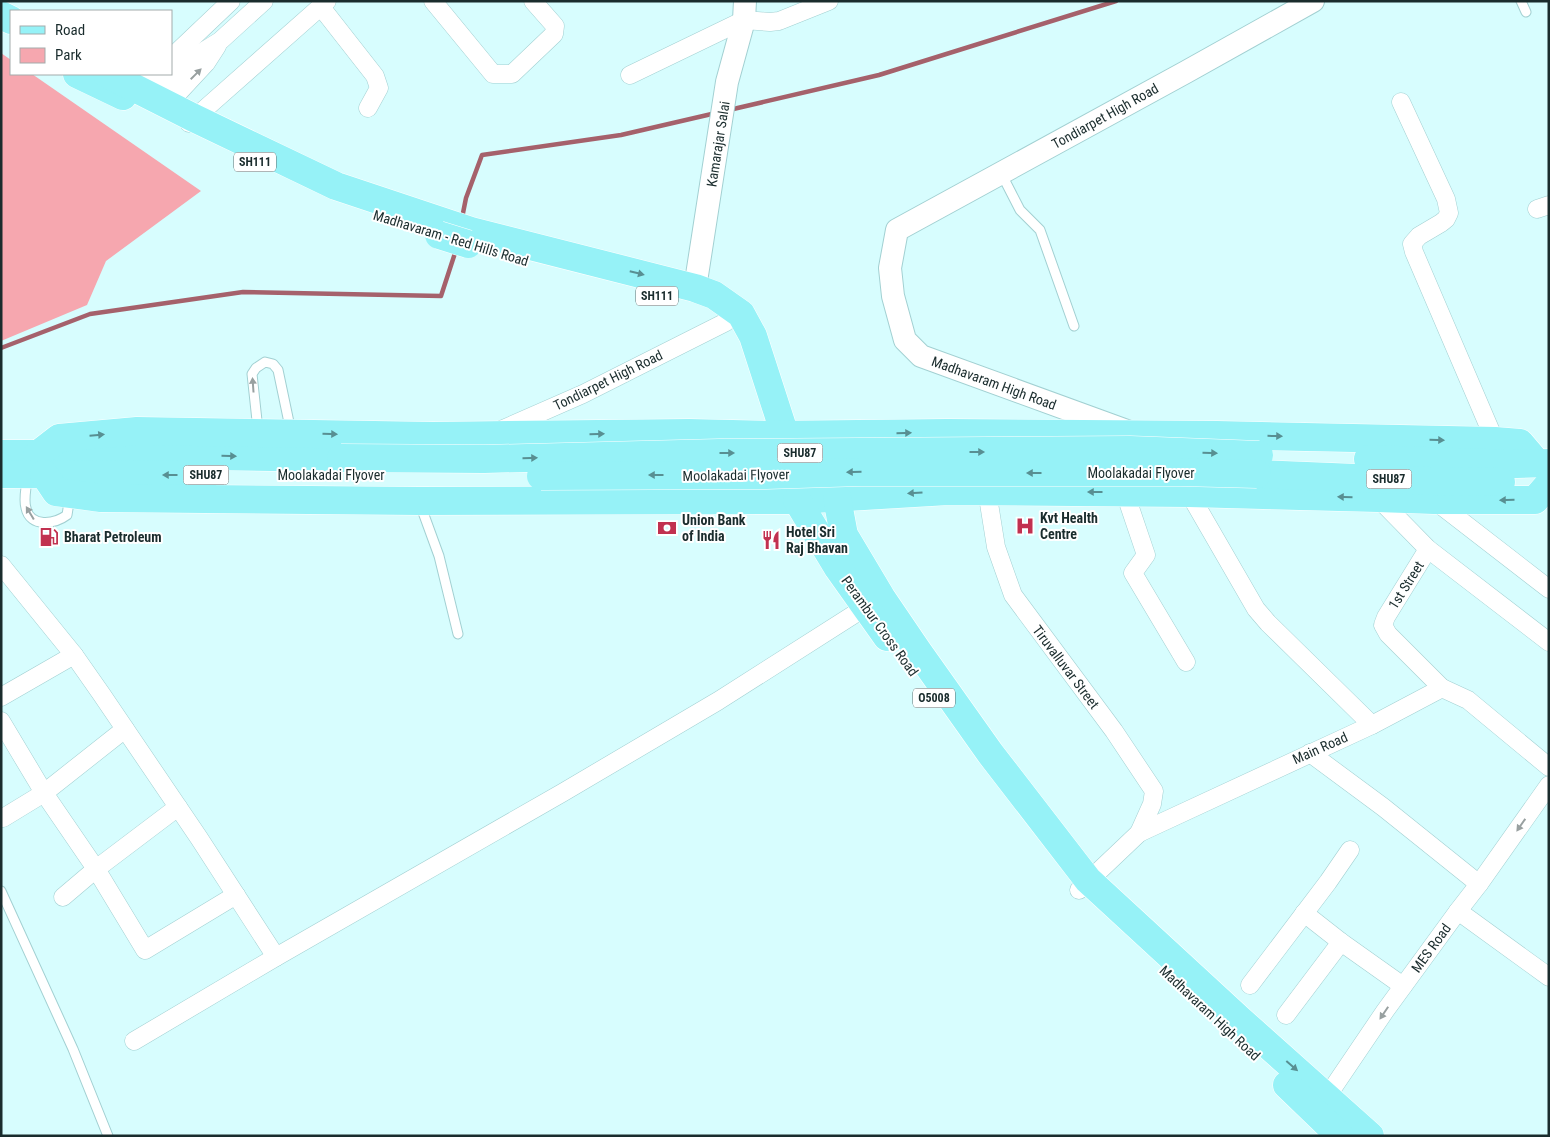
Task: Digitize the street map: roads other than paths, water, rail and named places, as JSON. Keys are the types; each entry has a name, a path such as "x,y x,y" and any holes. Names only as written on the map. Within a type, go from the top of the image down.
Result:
{"main road":[{"name":"Madhavaram - Red Hills Road","path":"79,75 190,122 330,202 441,228 469,237 695,288 714,295 741,314 753,336 778,435"},
{"name":"Madhavaram - Red Hills Road","path":"110,75 153,91 190,122"},
{"name":"Madhavaram - Red Hills Road","path":"469,237 505,256 691,306 726,322"},
{"path":"726,322 734,334 778,435"},
{"path":"137,431 490,436 689,433 778,435 947,433 1138,435 1227,435 1520,443 1546,473 1535,500 1434,500 1190,493 948,491 797,500 419,501 101,498 56,492 27,469 59,438 137,431"},
{"path":"689,433 691,500"},
{"path":"947,433 948,491"},
{"name":"Moolakadai Flyover","path":"27,469 75,454 341,467 484,459 719,453 1120,450 1258,465 1516,464 1546,473"},
{"name":"SHU87","path":"1,454 27,469"},
{"name":"Perambur Cross Road","path":"837,498 844,535 873,602"},
{"name":"Perambur Cross Road","path":"797,500 838,568 873,602 1083,885"},
{"name":"Madhavaram High Road","path":"1083,885 1322,1105 1340,1136"},
{"path":"1322,1105 1370,1136"}],"street":[{"path":"172,57 231,1"},
{"path":"153,91 196,56 220,41 264,1"},
{"path":"433,1 493,74 512,74 554,34 555,26 533,1"},
{"path":"630,75 744,11 770,22 779,21 829,1"},
{"name":"Tondiarpet High Road","path":"897,230 1313,1"},
{"path":"190,122 324,4 375,76 379,88 368,108"},
{"name":"Kamarajar Salai","path":"695,288 727,82 744,11"},
{"path":"1401,102 1446,199 1449,213 1442,224 1420,236 1412,244 1414,252 1495,441"},
{"name":"Madhavaram High Road","path":"897,230 890,268 893,296 906,340 921,356 1138,435"},
{"name":"Tondiarpet High Road","path":"490,436 583,394 726,322"},
{"name":"Tiruvalluvar Street","path":"987,492 996,547 1013,595 1104,717 1154,791 1152,804 1139,833"},
{"path":"1125,493 1146,556 1133,573 1186,662"},
{"path":"1190,493 1256,609 1372,725"},
{"path":"1378,498 1428,549 1549,642"},
{"path":"1434,500 1549,589"},
{"name":"1st Street","path":"1428,549 1386,617 1383,626 1388,634 1442,688"},
{"path":"1,565 74,655 125,728 276,957"},
{"path":"134,1041 710,706 873,602"},
{"path":"1,697 74,655"},
{"path":"1442,688 1468,700 1549,767"},
{"name":"Main Road","path":"1083,885 1139,833 1372,725 1442,688"},
{"path":"1,721 44,793 96,869 145,950 236,896"},
{"path":"3,818 44,793 125,728"},
{"path":"1310,753 1383,807 1479,884"},
{"name":"MES Road","path":"1322,1105 1404,986 1549,785"},
{"path":"63,897 96,869 178,808"},
{"path":"1250,985 1350,850"},
{"path":"1458,911 1549,977"},
{"path":"1304,913 1340,942 1404,986"},
{"path":"1286,1015 1340,942"}],"lane":[{"path":"1521,1 1526,12"},
{"path":"1001,173 1020,210 1040,230 1074,326"},
{"path":"259,433 252,374 256,368 265,362 273,364 278,370 292,434"},
{"path":"27,469 25,507 34,521 42,523 59,521 67,515 70,493"},
{"path":"419,501 439,556 458,634"},
{"path":"1,891 73,1049 108,1136"}],"waterway":[{"path":"729,110 879,75 1116,1"},
{"path":"462,218 466,198 482,155 621,135 716,113"},
{"path":"1,348 90,314 243,292 441,296 456,250"}],"place":[{"name":"Kvt Health Centre","path":"1025,526"},
{"name":"Union Bank of India","path":"667,528"},
{"name":"Bharat Petroleum","path":"49,537"},
{"name":"Hotel Sri Raj Bhavan","path":"771,540"}]}
